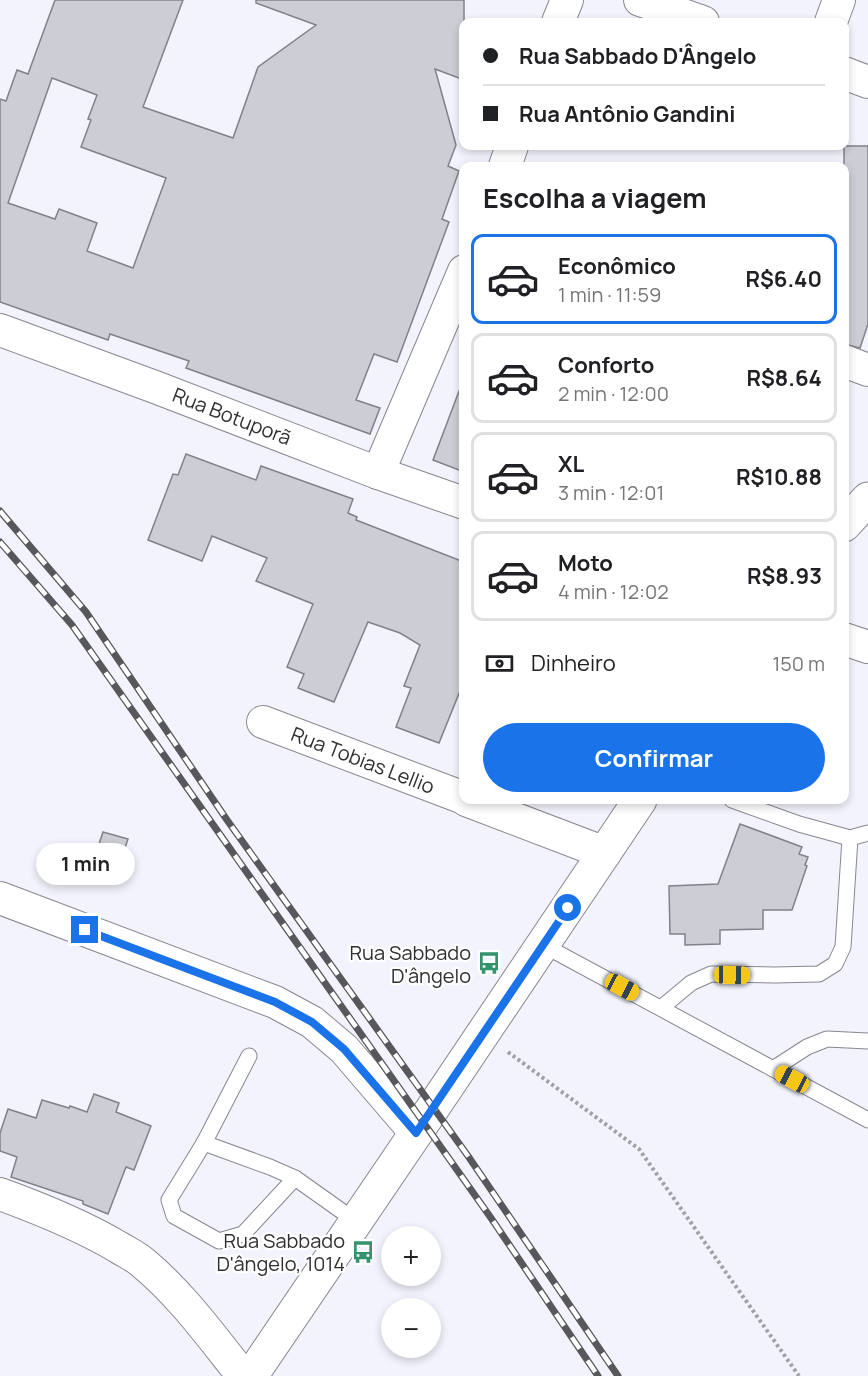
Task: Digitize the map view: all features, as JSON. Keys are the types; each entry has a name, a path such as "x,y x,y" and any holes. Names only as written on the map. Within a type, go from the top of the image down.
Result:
{"street":[{"path":"560,18 567,0"},
{"path":"640,0 692,18"},
{"path":"833,18 840,0"},
{"path":"849,76 868,82"},
{"path":"378,473 459,283"},
{"name":"Rua Botuporã","path":"0,330 167,391 378,473 459,501"},
{"path":"849,363 868,370"},
{"path":"849,520 868,499"},
{"path":"849,641 868,647"},
{"name":"Rua Tobias Lellio","path":"263,722 459,797"},
{"name":"Rua Tobias Lellio","path":"478,804 605,853"},
{"path":"251,1376 637,804"},
{"path":"0,898 275,1002 312,1022 344,1049 416,1133"},
{"path":"0,1194 93,1232 140,1261 173,1291 243,1376"}],"lane":[{"path":"743,804 799,824 850,838 868,832"},
{"path":"662,1008 691,983 711,974 819,974 835,964 843,948 850,838"},
{"path":"543,945 868,1120"},
{"path":"773,1069 807,1047 826,1039 868,1041"},
{"path":"249,1056 204,1143 169,1200 174,1216 219,1241 243,1234 295,1178"},
{"path":"204,1143 295,1178 357,1222"}],"path":[{"path":"483,1034 639,1149 799,1376"}],"building":[{"path":"55,0 183,0 143,107 233,138 258,67 316,25 256,3 256,0 464,0 464,18 459,18 459,78 435,69 456,145 448,166 459,171 442,219 449,222 397,362 374,354 356,400 380,408 370,434 186,368 189,361 110,334 108,340 0,302 0,99 6,101 17,70 28,74","holes":["52,78 97,95 88,119 91,120 81,147 166,178 133,268 87,251 97,223 59,209 55,219 8,203"]},
{"path":"849,146 868,146 868,324 860,348 849,345 849,162 844,162 844,150 849,150"},
{"path":"459,391 459,470 433,460"},
{"path":"186,454 256,480 261,466 353,499 348,513 357,517 356,520 459,560 459,693 439,743 396,727 411,688 404,686 420,645 400,633 368,622 334,702 298,688 304,674 287,667 313,604 256,581 267,558 212,536 202,561 148,540 173,474 178,475"},
{"path":"740,824 802,847 799,854 808,857 805,865 807,866 792,910 763,910 763,929 720,930 720,944 685,945 685,934 670,934 669,886 718,884"},
{"path":"103,832 128,839 115,878 90,871"},
{"path":"94,1094 119,1103 116,1112 151,1126 134,1170 126,1167 108,1214 83,1204 83,1201 11,1177 17,1157 0,1151 0,1133 8,1109 36,1118 42,1100 87,1112"}],"railway":[{"path":"0,511 86,612 227,820 468,1156 618,1376"},
{"path":"0,542 72,625 491,1218 598,1376"}],"place":[{"name":"Rua Sabbado D'ângelo","path":"489,963"},
{"name":"Rua Sabbado D'ângelo, 1014","path":"363,1252"}],"route":[{"path":"85,930 275,1002 312,1022 344,1049 416,1133 568,908"}]}
